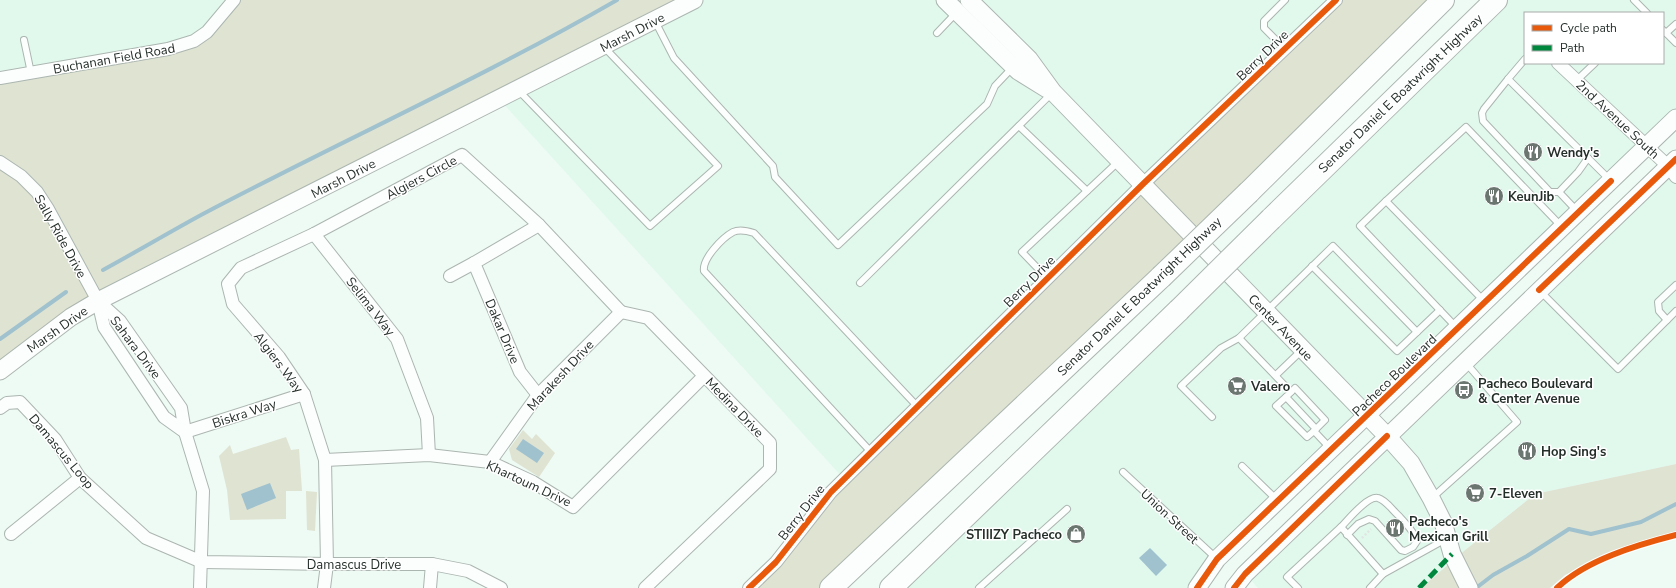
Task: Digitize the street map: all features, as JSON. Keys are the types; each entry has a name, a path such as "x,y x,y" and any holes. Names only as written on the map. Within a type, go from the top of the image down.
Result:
{"highway":[{"name":"Senator Daniel E Boatwright Highway","path":"831,588 1161,277 1443,0"},
{"name":"Senator Daniel E Boatwright Highway","path":"891,588 1179,310 1496,0"}],"street":[{"name":"Buchanan Field Road","path":"0,78 168,50 194,41 207,32 234,0"},
{"name":"Marsh Drive","path":"0,370 71,317 98,301 694,0"},
{"name":"Center Avenue","path":"945,0 1013,67 1053,92"},
{"name":"Center Avenue","path":"969,0 1029,59 1053,92 1302,350 1368,415 1411,463 1432,498 1443,522 1454,558 1469,588"},
{"name":"Berry Drive","path":"749,588 776,562 831,492 1143,184 1334,1"},
{"name":"2nd Avenue South","path":"1559,64 1646,147 1673,167"},
{"name":"Pacheco Boulevard","path":"1197,588 1217,559 1676,118"},
{"name":"Algiers Circle","path":"228,284 241,268 314,234 462,155 538,225 621,312"},
{"name":"Sally Ride Drive","path":"0,162 21,176 37,192 48,209 98,301"},
{"path":"1234,588 1245,574 1464,361 1673,167"},
{"path":"450,276 538,225"},
{"name":"Selima Way","path":"314,234 397,339 427,418 429,455"},
{"name":"Dakar Drive","path":"474,263 520,372 538,395"},
{"name":"Algiers Way","path":"228,284 233,304 279,357 304,394 325,460 327,564 324,588"},
{"name":"Sahara Drive","path":"98,301 104,327 164,417 185,432"},
{"name":"Sahara Drive","path":"98,301 120,321 181,408 185,432 203,491 200,588"},
{"name":"Medina Drive","path":"621,312 648,318 770,444 770,469 645,588"},
{"name":"Marakesh Drive","path":"490,462 538,395 621,312"},
{"name":"Khartoum Drive","path":"325,460 429,455 490,462 533,482 573,507 704,376"},
{"name":"Biskra Way","path":"185,432 304,394"},
{"name":"Damascus Loop","path":"0,408 7,403 20,402 55,438 80,478 146,538 202,562"},
{"path":"11,534 80,478"},
{"name":"Damascus Drive","path":"202,562 432,564 468,570 501,588"},
{"path":"430,588 432,564"}],"lane":[{"path":"1285,49 1264,28 1264,21 1286,0"},
{"path":"1634,0 1646,12"},
{"path":"937,33 956,12"},
{"path":"655,21 674,58 773,166 775,177 838,245 987,104 995,86 1013,67"},
{"path":"1676,24 1665,31 1676,43"},
{"path":"24,40 31,73"},
{"path":"518,90 650,226 718,166 604,46"},
{"path":"1524,60 1484,109 1482,113 1483,121 1550,192 1559,192 1579,212"},
{"path":"1576,80 1594,64"},
{"path":"1508,78 1611,181"},
{"path":"860,283 1053,92"},
{"path":"1019,126 1087,191"},
{"path":"1458,329 1360,226 1466,127 1563,227"},
{"path":"1559,192 1578,172 1588,158"},
{"path":"1048,278 1022,252 1120,161"},
{"path":"1386,201 1485,302"},
{"path":"871,452 704,271 705,260 709,254 732,232 738,231 754,233 917,406"},
{"path":"1212,417 1181,386 1221,348 1239,338 1333,246 1417,332"},
{"path":"1312,266 1397,351 1440,310"},
{"path":"1667,320 1659,311 1658,302 1676,285"},
{"path":"1539,290 1618,369 1676,311"},
{"path":"1239,338 1291,392"},
{"path":"1276,375 1302,350"},
{"path":"1432,498 1517,422 1464,361"},
{"path":"1295,388 1325,420 1307,437 1276,406 1291,392 1295,388"},
{"path":"1286,397 1331,450"},
{"path":"1242,466 1278,501"},
{"name":"Union Street","path":"1123,472 1217,559"},
{"path":"1298,588 1287,577 1372,498 1378,497 1416,537 1417,541 1413,546 1406,551 1401,550"},
{"path":"980,588 1067,509"},
{"path":"1347,535 1358,524 1369,519 1375,521 1408,560"},
{"path":"1341,528 1383,574"},
{"path":"1370,588 1383,574 1448,538"}],"shaded area":[{"path":"0,0 234,0 194,41 0,78"},
{"path":"234,0 695,0 98,301 0,370 0,78 194,41"},
{"path":"696,0 945,0 957,12 969,0 1338,0 844,479 500,100"},
{"path":"1336,0 1443,0 831,588 749,588 831,492"},
{"path":"1496,0 1676,0 1676,118 1197,588 891,588"},
{"path":"1676,159 1676,464 1535,494 1421,588 1258,588 1245,574"},
{"path":"523,430 532,439 536,434 555,453 539,477 512,460 509,449"},
{"path":"286,437 291,450 299,449 302,491 286,491 286,519 230,520 227,490 219,456 230,445 233,454"},
{"path":"1676,464 1676,535 1604,558 1565,575 1550,588 1421,588 1535,494"},
{"path":"306,491 317,492 315,531 307,530"}],"water":[{"path":"523,439 544,453 537,463 516,449"},
{"path":"270,483 276,498 247,510 241,494"},
{"path":"1150,548 1167,565 1156,576 1139,558"}],"waterway":[{"path":"103,270 201,215 462,83 566,29 617,0"},
{"path":"0,339 66,292"},
{"path":"1476,588 1493,575 1527,556 1569,529 1591,534 1641,522 1676,504"}],"marked path":[{"path":"1419,588 1452,554"}],"cycle path":[{"path":"749,588 776,562 831,492 1143,184 1336,0"},
{"path":"1539,290 1676,159"},
{"path":"1197,588 1217,559 1611,181"},
{"path":"1234,588 1245,574 1387,436"},
{"path":"1557,588 1582,569 1597,562 1629,549 1676,535"}],"place":[{"name":"Wendy's","path":"1533,152"},
{"name":"KeunJib","path":"1494,196"},
{"name":"Valero","path":"1237,386"},
{"name":"Pacheco Boulevard & Center Avenue","path":"1464,390"},
{"name":"Hop Sing's","path":"1527,451"},
{"name":"7-Eleven","path":"1475,493"},
{"name":"Pacheco's Mexican Grill","path":"1395,528"},
{"name":"STIIIZY Pacheco","path":"1076,534"}]}
